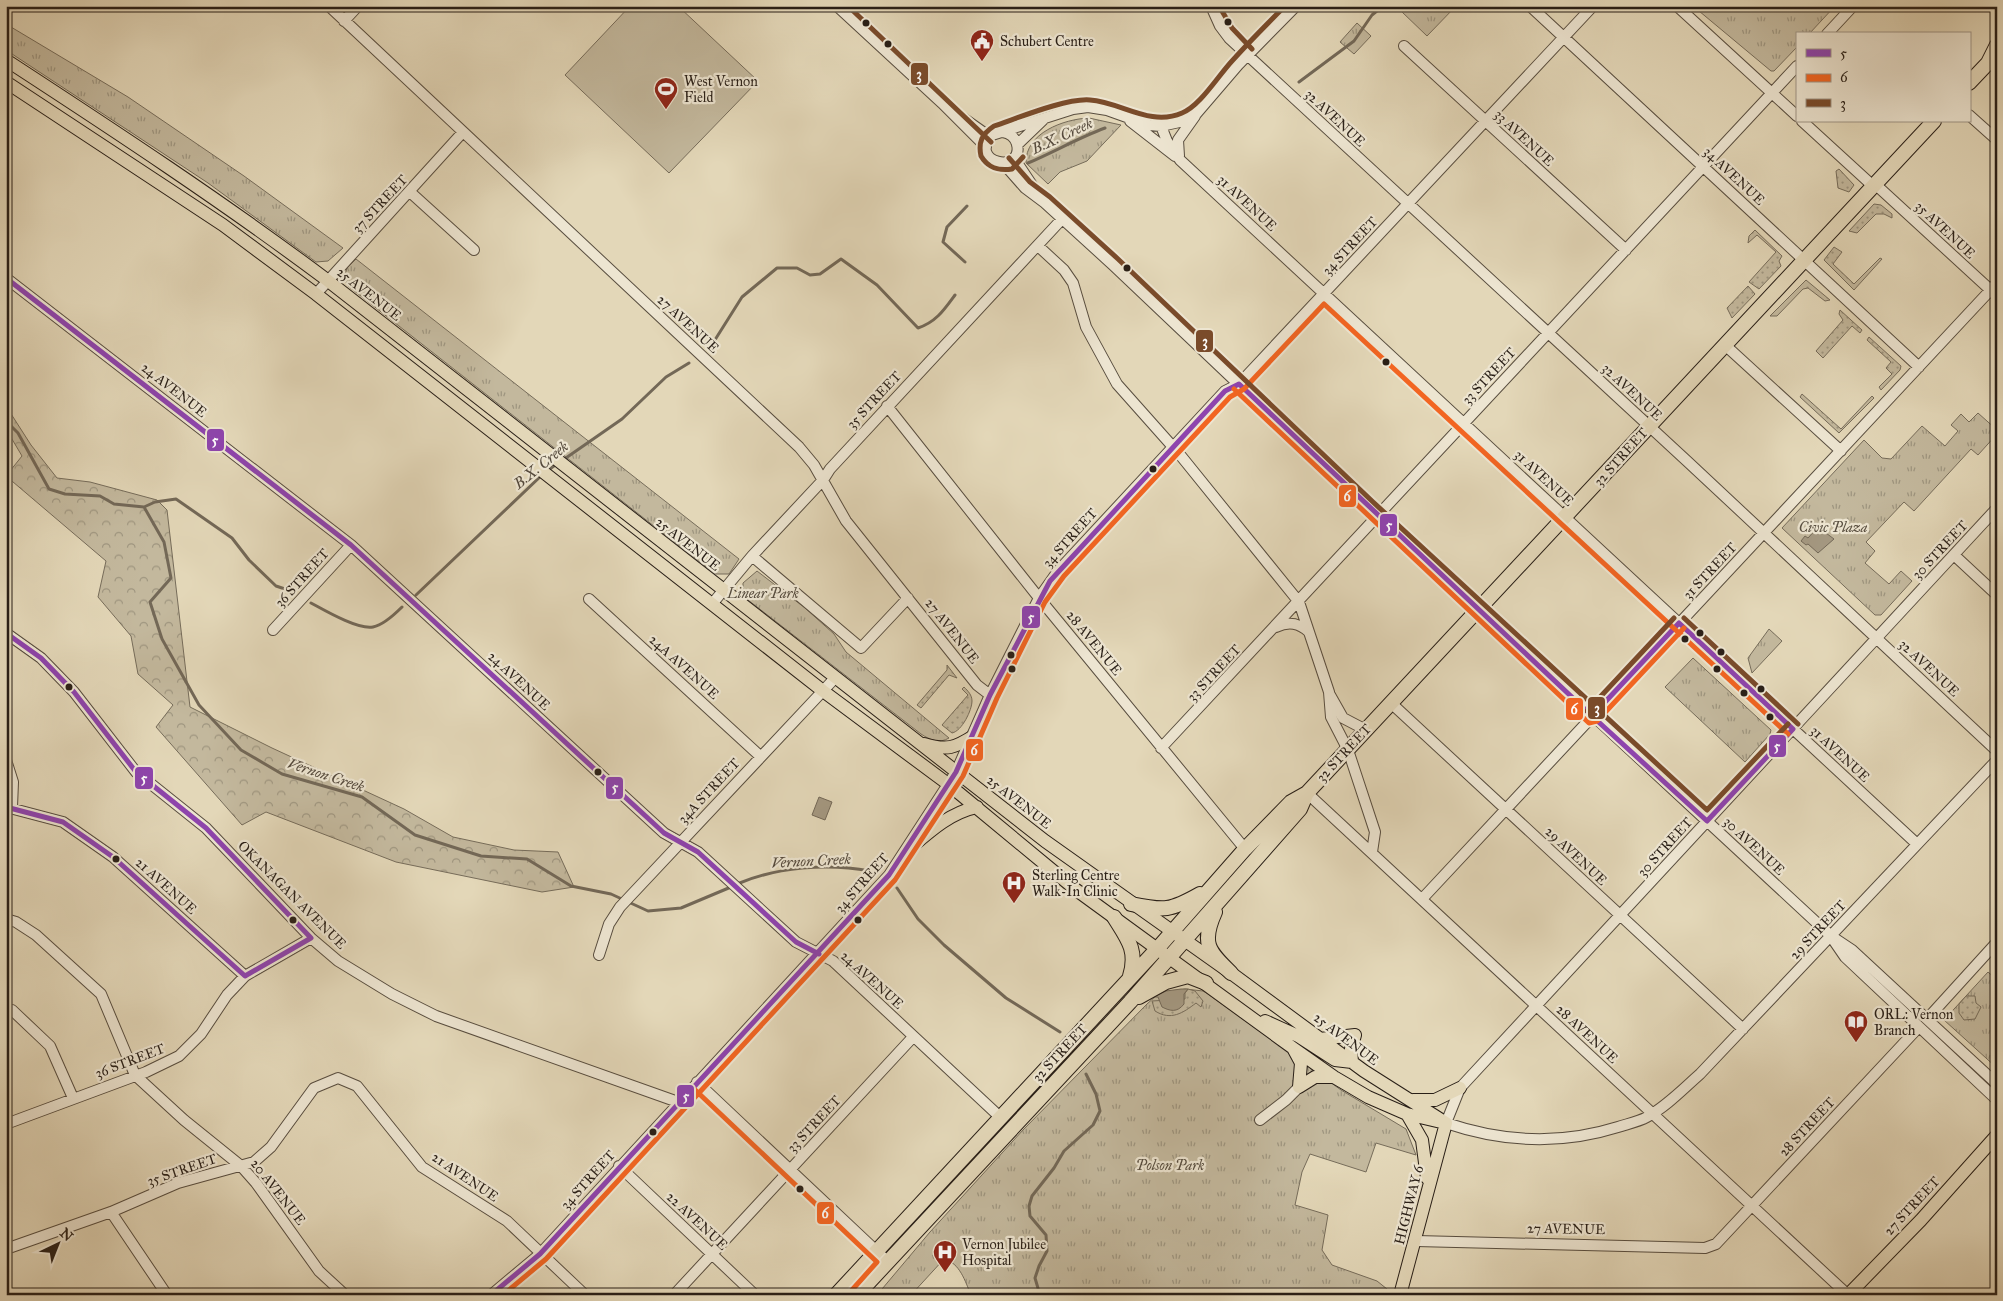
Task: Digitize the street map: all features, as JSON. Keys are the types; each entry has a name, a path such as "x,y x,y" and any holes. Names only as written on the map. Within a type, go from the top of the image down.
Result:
{"highway":[{"path":"1970,82 1992,60 1997,45"},
{"name":"32 STREET","path":"836,1295 1158,948 1245,849 1291,802 1307,793 1348,750 1933,122"},
{"name":"32 STREET","path":"857,1295 1130,1002 1300,809 1307,793"},
{"path":"1132,904 1159,910 1172,909 1210,888"},
{"path":"1220,899 1208,927 1208,945 1214,956 1231,973"},
{"path":"1114,917 1126,936 1134,961 1129,978"},
{"path":"1130,1002 1166,982 1188,976 1206,983"}],"main road":[{"name":"25 AVENUE","path":"6,60 225,205 327,280 956,772 1132,904 1231,973 1384,1085 1446,1123"},
{"name":"25 AVENUE","path":"6,82 223,225 316,294 823,691 948,784 1075,889 1293,1048 1334,1077 1368,1097 1407,1114 1446,1123"},
{"path":"917,742 940,749 953,747 975,735"},
{"path":"907,851 935,826 961,810 977,807"},
{"path":"1251,1016 1298,1036 1335,1060 1352,1062 1351,1050 1355,1034 1320,1039"},
{"path":"1293,1048 1301,1063 1299,1086"},
{"path":"1299,1086 1314,1077 1334,1077"},
{"path":"1411,1100 1435,1100 1460,1088"},
{"path":"1407,1114 1424,1150 1427,1191"},
{"name":"HIGHWAY 6","path":"1400,1295 1446,1123"},
{"name":"27 STREET","path":"1848,1295 1921,1220 1997,1135"}],"street":[{"name":"27 AVENUE","path":"329,6 799,447 814,465 846,521 977,685 990,696"},
{"path":"344,21 358,6"},
{"path":"837,6 942,103 986,147 990,158 1003,163 1014,158 1017,145 1046,118"},
{"name":"32 AVENUE","path":"1211,6 1224,32 1247,55 1649,426 1997,752"},
{"path":"1180,160 1177,148 1178,140 1196,114 1247,55 1296,6"},
{"name":"34 AVENUE","path":"1530,6 1918,367"},
{"name":"34 STREET","path":"491,1295 540,1254 889,875 907,851 956,772 975,735 990,696 1039,598 1058,571 1225,391 1239,384 1593,6"},
{"path":"1677,6 1796,115"},
{"path":"1830,32 1853,6"},
{"name":"33 AVENUE","path":"1404,46 1626,250"},
{"name":"33 STREET","path":"1161,748 1275,628 1464,422 1796,67"},
{"path":"942,103 990,137"},
{"path":"986,147 990,137 1073,109 1088,107 1108,110 1149,125 1161,126 1184,121 1196,114"},
{"path":"1970,115 1997,140"},
{"path":"1125,117 1180,160"},
{"name":"35 AVENUE","path":"1803,122 1995,290"},
{"name":"31 AVENUE","path":"1161,126 1167,141 1180,160 1917,844"},
{"name":"37 STREET","path":"316,294 464,132"},
{"path":"1003,132 1010,134 1017,145"},
{"name":"30 AVENUE","path":"1014,158 1045,203"},
{"name":"30 AVENUE","path":"1003,163 1025,188 1045,203 1592,716 1831,936 1852,950 1997,1084"},
{"path":"410,192 474,250"},
{"name":"35 STREET","path":"712,604 752,556 823,480 830,469 887,406 1062,219"},
{"path":"1038,246 1064,270 1073,283 1086,327 1118,384 1173,446 1299,602 1329,692 1343,718 1366,730"},
{"name":"24 AVENUE","path":"6,278 351,545 664,832 698,852 796,942 833,961 1000,1117"},
{"name":"31 STREET","path":"1422,899 1918,367 1995,290"},
{"path":"1725,344 1841,451"},
{"name":"28 AVENUE","path":"887,406 1039,598 1245,849"},
{"name":"30 STREET","path":"1446,1123 1460,1088 1997,508"},
{"name":"36 STREET","path":"274,630 351,545"},
{"path":"1954,555 1997,595"},
{"path":"752,556 861,648 908,598"},
{"name":"24A AVENUE","path":"589,599 760,756"},
{"path":"1275,628 1284,623 1293,624 1302,626 1309,632"},
{"name":"OKANAGAN AVENUE","path":"6,633 41,658 74,692 136,772 206,828 311,938 338,961 428,1012 678,1102"},
{"name":"34A STREET","path":"599,955 609,924 620,907 835,678"},
{"path":"1329,692 1331,717 1348,750 1375,832 1372,852"},
{"name":"29 AVENUE","path":"1391,703 1742,1029"},
{"path":"6,760 13,782 9,807"},
{"name":"29 STREET","path":"1654,1112 1700,1074 1810,960 1997,760"},
{"name":"28 AVENUE","path":"1307,793 1630,1094 1654,1112 1848,1295"},
{"name":"21 AVENUE","path":"9,807 64,822 114,857 245,976"},
{"path":"6,919 16,922 36,935 101,994 135,1075"},
{"name":"30 AVENUE","path":"1831,936 1845,957 1918,1028 1997,1100"},
{"name":"36 STREET","path":"6,1124 135,1075 179,1056 201,1034 227,995 245,976 311,938"},
{"path":"1927,1019 1997,942"},
{"path":"1810,960 1828,950 1837,951 1845,957"},
{"path":"12,1010 50,1046 73,1098"},
{"name":"28 STREET","path":"1716,1244 1918,1028"},
{"name":"33 STREET","path":"674,1295 913,1037"},
{"name":"20 AVENUE","path":"135,1075 184,1120 241,1166 256,1183 319,1271 345,1295"},
{"name":"35 STREET","path":"6,1249 111,1212 178,1183 254,1162 271,1147 314,1088 338,1078"},
{"name":"21 AVENUE","path":"338,1078 357,1086 422,1167 507,1222 584,1295"},
{"path":"697,1082 888,1262"},
{"path":"1260,1120 1286,1100 1299,1086"},
{"name":"25 AVENUE","path":"1446,1123 1504,1138 1534,1140 1576,1136 1610,1130 1644,1118 1654,1112"},
{"name":"22 AVENUE","path":"619,1166 755,1295"},
{"path":"111,1212 168,1295"},
{"name":"27 AVENUE","path":"1416,1240 1704,1248 1716,1244"}],"green space":[{"name":"West Vernon Field","path":"630,6 678,6 758,81 669,173 565,75"},
{"path":"1406,6 1456,6 1427,36 1401,11"},
{"path":"1693,6 1835,6 1811,32 1796,32 1796,48 1774,71 1771,71"},
{"path":"1357,23 1371,36 1354,54 1340,42"},
{"path":"6,24 128,97 244,176 343,248 328,261 316,262 208,183 6,50"},
{"path":"1089,118 1121,125 1087,161 1060,172 1048,184 1026,163 1027,152 1032,143 1039,136 1058,125 1068,121"},
{"path":"1839,169 1854,185 1849,192 1838,188 1836,171"},
{"path":"1874,204 1881,205 1892,214 1892,218 1884,214 1876,214 1857,233 1849,231"},
{"path":"1755,230 1782,256 1779,261 1781,266 1759,289 1749,282 1776,252 1757,235 1748,243 1749,236"},
{"path":"1834,247 1842,252 1833,264 1854,284 1880,258 1882,259 1854,290 1824,260"},
{"name":"Linear Park","path":"356,259 739,559 729,574 715,574 348,286 344,278 347,268"},
{"path":"1806,280 1830,300 1825,301 1808,288 1803,289 1777,316 1770,316"},
{"path":"1748,286 1755,294 1732,318 1727,308"},
{"path":"1840,310 1862,330 1860,333 1852,326 1823,358 1816,351 1843,320 1839,314"},
{"path":"1869,337 1901,366 1900,370 1881,390 1879,387 1892,374 1886,368 1891,362 1867,340"},
{"path":"1802,394 1841,429 1872,396 1874,398 1839,433 1800,397"},
{"path":"6,406 31,445 57,478 90,482 157,500 167,510 190,707 272,748 404,809 453,837 514,850 558,852 574,887 542,892 396,862 266,812 242,825 156,727 173,705 138,674 131,636 98,597 106,561 6,476 22,456 6,429"},
{"name":"Civic Plaza","path":"1978,413 1997,430 1997,434 1978,455 1971,449 1914,511 1904,502 1866,542 1875,551 1865,563 1889,584 1901,571 1912,581 1881,615 1875,615 1782,528 1864,440 1882,458 1891,459 1922,426 1945,446 1958,431 1951,425 1961,414 1969,422"},
{"name":"Linear Park","path":"757,571 805,608 834,634 846,652 949,738 942,741 935,740 921,734 748,600 743,591 743,583"},
{"path":"1769,629 1782,641 1752,673 1748,658"},
{"path":"1693,658 1771,730 1770,734 1745,762 1665,687"},
{"path":"947,665 957,678 949,675 921,708 917,705 947,670"},
{"path":"964,687 971,697 972,705 963,724 952,733 942,725 968,695 962,689"},
{"path":"1988,972 1997,980 1997,1068 1944,1020"},
{"name":"Polson Park","path":"1185,989 1203,991 1208,994 1341,1090 1406,1129 1416,1155 1376,1143 1366,1172 1310,1154 1302,1172 1295,1205 1328,1215 1322,1250 1332,1265 1377,1281 1387,1289 1386,1295 971,1295 958,1268 950,1261 944,1259 911,1295 877,1295 930,1232 1023,1130 1147,1004 1157,995"},
{"path":"1188,989 1195,991 1203,1001 1201,1007 1196,1003 1182,1013 1172,1016 1155,1011 1152,1001 1185,999 1185,993"},
{"path":"1966,996 1975,996 1976,1003 1981,1007 1975,1019 1964,1020 1959,1013 1959,1004"}],"shaded area":[{"path":"1818,527 1834,539 1818,553 1808,544 1806,545 1801,541 1805,536 1808,538"},
{"path":"819,797 832,802 825,820 812,815"},
{"path":"1188,989 1184,994 1184,1004 1176,1010 1162,1007 1158,997 1153,997 1166,991"}],"waterway":[{"name":"B.X. Creek","path":"1299,82 1354,41 1372,15 1383,6"},
{"name":"B.X. Creek","path":"1028,163 1105,128"},
{"name":"B.X. Creek","path":"965,262 943,242 947,227 967,206"},
{"name":"B.X. Creek","path":"713,343 742,297 777,268 797,268 810,275 820,274 841,259 877,285 918,328 935,319 955,295"},
{"name":"B.X. Creek","path":"563,460 622,419 666,377 689,363"},
{"name":"Vernon Creek","path":"6,421 18,433 49,489 65,494 100,496 114,504 144,507"},
{"name":"B.X. Creek","path":"547,471 558,463"},
{"name":"B.X. Creek","path":"416,595 542,475"},
{"name":"B.X. Creek","path":"144,507 155,502 176,499 232,538 249,560 276,586 294,592"},
{"name":"Vernon Creek","path":"144,507 164,542 171,578 150,602 162,639 199,705 241,750 282,774 362,797 415,835 481,856 527,859 571,886 611,894 648,911 681,908 731,887"},
{"name":"B.X. Creek","path":"311,603 341,619 367,627 381,624 402,607"},
{"name":"Vernon Creek","path":"737,884 752,878 802,868 837,867 870,871"},
{"name":"Vernon Creek","path":"897,888 918,919 944,945 1006,998 1060,1032"},
{"name":"Vernon Creek","path":"1040,1295 1035,1278 1047,1251 1046,1235 1030,1216 1029,1206 1032,1196 1054,1168 1064,1151 1093,1125 1100,1111 1096,1094 1086,1074"}],"transit line":[{"name":"3","path":"848,6 991,142"},
{"name":"3","path":"1219,6 1232,28 1252,49"},
{"name":"3","path":"1023,157 1012,169 1002,170 994,168 981,156 980,147 982,139 986,132 994,126 1042,109 1080,100 1102,102 1147,116 1170,117 1182,113 1202,97 1238,54 1285,6"},
{"name":"3","path":"1009,158 1030,182 1050,197 1118,259 1373,502 1707,810 1788,724"},
{"name":"5","path":"6,278 351,545 664,833 698,852 796,942 819,954"},
{"name":"6","path":"503,1295 546,1259 895,880 963,776 997,698 1045,602 1064,576 1230,397 1244,389 1324,304 1788,734"},
{"name":"5","path":"491,1295 540,1254 889,875 956,772 990,695 1050,581 1225,391 1239,384 1592,716"},
{"name":"6","path":"1234,389 1589,723 1597,721 1684,628"},
{"name":"3","path":"1587,711 1674,618"},
{"name":"3","path":"1684,618 1798,724"},
{"name":"5","path":"1679,623 1793,729 1707,821 1592,716 1679,623"},
{"name":"5","path":"6,633 41,658 74,692 136,772 206,828 311,938 245,976 113,857 63,822 6,807"},
{"name":"6","path":"692,1087 877,1262 852,1290"}],"place":[{"name":"Schubert Centre","path":"982,62"},
{"name":"West Vernon Field","path":"666,110"},
{"name":"Sterling Centre Walk-In Clinic","path":"1014,904"},
{"name":"ORL: Vernon Branch","path":"1856,1043"},
{"name":"Vernon Jubilee Hospital","path":"945,1273"}]}
